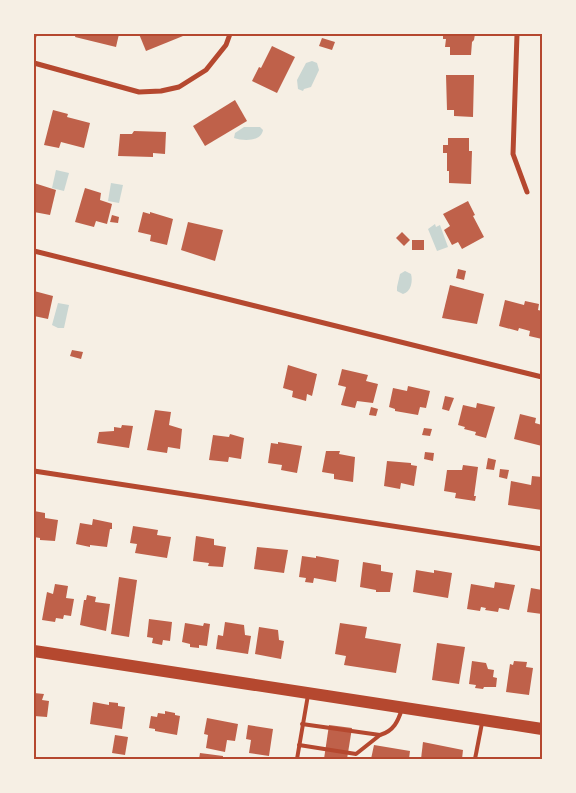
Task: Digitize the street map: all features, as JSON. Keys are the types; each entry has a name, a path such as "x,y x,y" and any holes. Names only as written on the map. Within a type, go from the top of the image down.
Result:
{"main road":[{"path":"34,652 542,729"}],"street":[{"path":"34,63 139,92 161,91 180,87 206,70 226,45 230,34"},
{"path":"517,34 513,154 527,192"},
{"path":"34,251 542,377"},
{"path":"34,471 542,549"}],"lane":[{"path":"297,759 308,693"},
{"path":"302,724 380,735 386,734 395,727 403,707"},
{"path":"476,759 483,720"},
{"path":"299,745 356,754 380,735"}],"shaded area":[{"path":"312,61 317,63 319,70 311,87 303,91 298,89 297,80 306,63"},
{"path":"244,127 260,127 263,130 262,134 255,139 242,140 234,138 235,133"},
{"path":"56,170 69,173 64,191 52,188"},
{"path":"111,183 123,185 119,203 108,201"},
{"path":"435,224 436,227 440,225 448,247 437,251 428,229"},
{"path":"405,271 411,274 412,280 410,289 403,294 397,291 397,287 400,274"},
{"path":"58,303 69,305 64,328 52,325"}],"building":[{"path":"76,34 119,34 116,47 75,37"},
{"path":"139,34 182,34 183,36 146,51"},
{"path":"443,34 475,34 471,55 450,55 450,47 445,47 446,39 443,39"},
{"path":"322,38 335,42 332,50 319,46"},
{"path":"272,46 295,57 277,93 252,81"},
{"path":"446,75 474,75 473,117 454,116 454,110 447,110"},
{"path":"235,100 247,121 205,146 193,126"},
{"path":"53,110 68,114 67,117 90,123 84,148 61,142 59,148 44,145"},
{"path":"134,131 166,132 165,154 153,153 153,157 118,156 120,134 132,134"},
{"path":"448,138 469,138 469,151 472,151 471,184 449,183 447,153 443,153 443,145 448,145"},
{"path":"34,183 56,190 50,215 34,212"},
{"path":"85,188 101,193 100,200 112,204 107,224 96,221 94,227 75,222"},
{"path":"468,201 475,215 473,216 484,237 462,249 458,242 452,245 444,230 450,226 443,214"},
{"path":"143,212 150,214 150,212 173,219 167,245 150,241 151,235 138,232"},
{"path":"112,215 119,217 118,223 110,222"},
{"path":"188,222 223,230 215,261 181,250"},
{"path":"402,232 410,240 404,246 396,238"},
{"path":"412,240 424,240 424,250 412,250"},
{"path":"458,269 466,271 464,280 456,278"},
{"path":"450,285 484,294 477,324 442,318"},
{"path":"34,291 53,296 48,319 34,316"},
{"path":"505,300 524,305 525,301 539,304 538,310 542,311 542,339 529,336 530,331 519,328 518,331 499,326"},
{"path":"72,350 83,352 81,359 70,356"},
{"path":"288,365 317,374 312,396 307,394 306,401 292,397 293,391 283,388"},
{"path":"342,369 368,375 366,381 378,384 373,403 357,401 355,408 341,405 346,387 338,385"},
{"path":"408,386 430,391 426,408 420,407 418,415 395,411 395,409 389,407 393,388 407,391"},
{"path":"445,396 454,398 449,411 442,409"},
{"path":"477,403 495,407 486,438 475,435 476,432 464,429 465,427 458,425 463,405 476,408"},
{"path":"371,407 378,409 376,416 369,415"},
{"path":"155,410 171,412 169,425 182,429 180,449 168,447 167,453 147,450"},
{"path":"520,414 536,418 535,423 542,425 542,446 514,439"},
{"path":"122,425 133,426 129,448 97,443 99,432 114,431 114,427 121,428"},
{"path":"424,428 432,429 430,436 422,435"},
{"path":"230,434 244,438 241,459 229,457 228,462 209,460 213,435 229,437"},
{"path":"278,442 302,446 297,473 281,470 282,465 268,463 271,443 278,444"},
{"path":"326,451 340,451 339,454 355,457 353,482 334,479 334,474 322,472"},
{"path":"425,452 434,453 433,461 424,459"},
{"path":"488,458 496,460 494,470 486,469"},
{"path":"387,461 411,463 411,465 417,466 414,486 401,483 400,489 384,486"},
{"path":"463,465 478,467 475,501 455,498 456,493 444,491 447,470 462,470"},
{"path":"500,469 509,470 507,479 499,477"},
{"path":"532,476 542,477 542,510 508,505 511,481 531,485"},
{"path":"34,511 45,513 45,518 58,520 55,541 40,540 40,538 34,537"},
{"path":"93,519 112,523 107,547 90,545 90,547 76,544 80,523 92,525"},
{"path":"133,526 158,530 157,535 171,537 167,558 135,553 137,544 130,543"},
{"path":"196,536 214,539 214,545 226,547 223,567 208,566 209,563 193,561"},
{"path":"257,547 288,550 284,573 254,569"},
{"path":"302,556 316,558 316,556 339,560 336,582 314,578 313,583 305,582 306,578 299,577"},
{"path":"363,562 381,565 381,571 393,573 390,592 376,592 376,590 360,587"},
{"path":"416,570 452,573 448,598 413,592"},
{"path":"119,577 137,580 129,637 111,634"},
{"path":"495,582 515,585 509,610 499,608 498,612 485,610 486,608 481,607 480,611 467,609 471,584 494,588"},
{"path":"55,584 68,586 66,598 74,599 71,616 64,615 63,619 56,618 55,622 42,620 47,592 53,594"},
{"path":"531,588 542,590 542,614 527,612"},
{"path":"87,595 96,597 95,602 110,604 106,631 80,625 84,600 86,600"},
{"path":"149,619 172,622 170,641 163,640 162,645 152,643 153,638 147,637"},
{"path":"225,622 244,625 245,635 251,636 248,654 216,649 218,635 223,636"},
{"path":"185,623 203,626 204,623 210,624 207,646 199,645 199,648 190,647 190,644 182,642"},
{"path":"340,623 367,627 365,638 401,644 396,673 344,665 346,656 335,654"},
{"path":"259,627 278,630 279,640 284,641 281,659 255,654"},
{"path":"437,643 465,647 459,684 432,680"},
{"path":"472,661 486,663 488,669 494,670 493,677 497,678 496,687 484,687 483,689 475,688 476,685 469,684"},
{"path":"514,661 527,662 526,667 533,668 529,695 506,692 510,664 513,665"},
{"path":"34,693 44,694 42,700 49,701 47,717 34,716"},
{"path":"93,702 109,705 109,702 118,703 118,706 125,707 122,729 90,724"},
{"path":"165,711 180,716 177,735 149,728 151,716 157,717 158,713 165,714"},
{"path":"207,718 238,724 235,741 227,740 225,752 206,748 208,735 204,734"},
{"path":"248,725 273,729 269,756 249,753 251,740 246,739"},
{"path":"329,725 352,728 347,759 324,759"},
{"path":"115,735 128,737 125,755 112,753"},
{"path":"423,742 463,750 462,759 421,759"},
{"path":"374,745 410,751 409,759 371,759"},
{"path":"200,753 223,756 223,759 199,759"}]}
